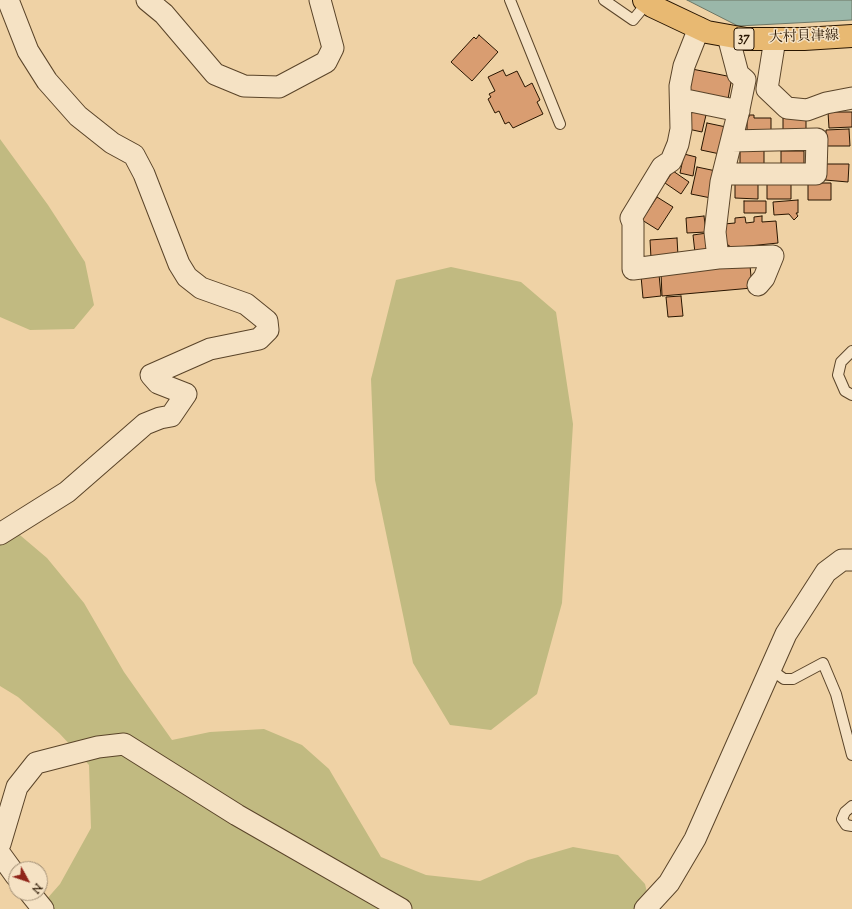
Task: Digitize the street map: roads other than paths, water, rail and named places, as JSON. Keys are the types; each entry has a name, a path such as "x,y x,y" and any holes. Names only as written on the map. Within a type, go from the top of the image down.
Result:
{"main road":[{"name":"大村貝津線","path":"646,1 707,32 728,36 746,39 852,36"}],"street":[{"path":"0,534 67,492 145,424 160,418 171,416 186,394 158,383 151,375 210,349 259,339 268,330 268,321 246,304 201,288 187,277 179,264 144,174 134,155 112,143 78,116 47,81 28,51 8,0"},
{"path":"147,0 164,14 215,74 244,86 279,87 326,62 333,48 320,0"},
{"path":"699,28 684,66 680,86 681,129 676,150 671,161 662,168 631,218 633,223 633,269 718,258 773,256 764,278 758,285"},
{"path":"718,258 715,232 724,174 745,80 738,74 728,36"},
{"path":"774,39 767,89 787,108 807,110 826,103 852,98"},
{"path":"680,99 739,111"},
{"path":"724,174 816,174 817,139 732,141"},
{"path":"645,909 669,883 695,839 786,634 826,572 842,560 852,560"},
{"path":"0,844 17,787 36,763 76,752 124,744 236,815 401,909"},
{"path":"0,854 8,865"},
{"path":"36,901 43,909"}],"lane":[{"path":"510,0 560,124"},
{"path":"604,0 633,20 646,1"},
{"path":"852,350 841,362 838,375 845,391 852,395"},
{"path":"770,670 784,679 793,679 824,663 836,694 852,755"},
{"path":"852,806 845,812 842,819 846,825 852,826"}]}
